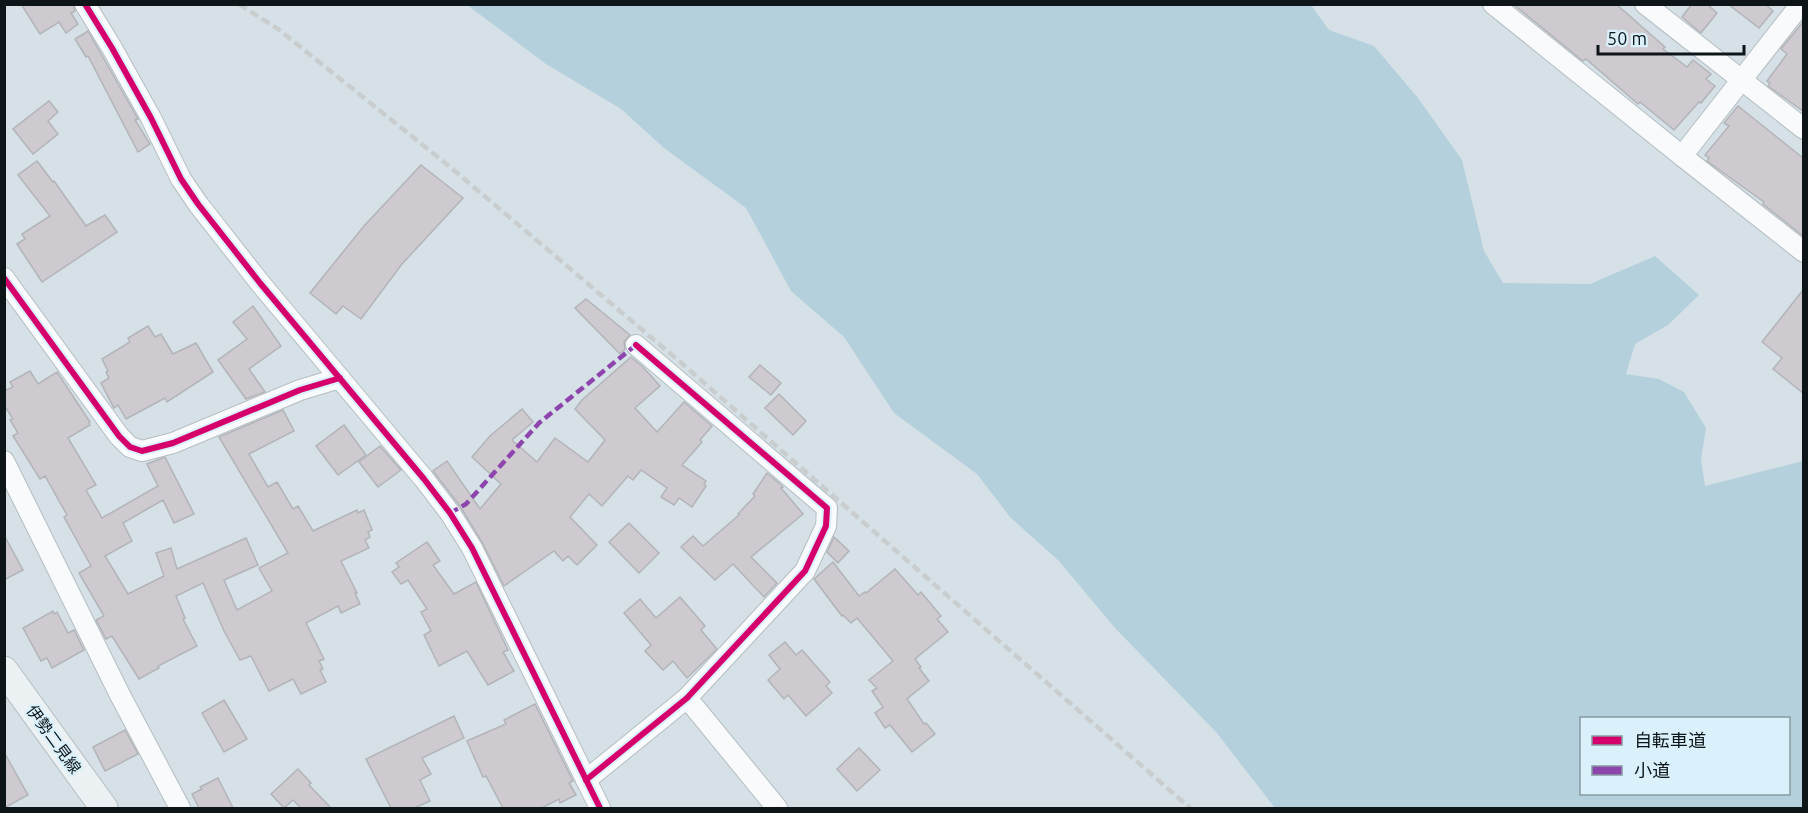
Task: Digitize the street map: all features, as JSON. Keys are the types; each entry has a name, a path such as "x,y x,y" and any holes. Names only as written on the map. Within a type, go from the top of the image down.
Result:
{"main road":[{"name":"伊勢二見線","path":"4,670 104,808"}],"street":[{"path":"85,4 151,118 181,179 198,204 260,283 450,513 472,548 600,808"},
{"path":"1492,4 1803,252"},
{"path":"1646,4 1803,129"},
{"path":"1682,156 1802,5"},
{"path":"7,286 119,436 130,447 142,452 173,443 300,390 340,378"},
{"path":"586,780 687,698 805,571 826,526 827,508 636,345"},
{"path":"4,460 120,695 180,808"},
{"path":"687,698 777,808"}],"shaded area":[{"path":"467,5 1311,5 1329,30 1374,46 1418,98 1462,160 1484,251 1503,283 1590,284 1655,256 1699,295 1668,325 1635,344 1626,374 1659,379 1684,392 1706,428 1701,459 1705,486 1803,461 1803,808 1275,808 1216,732 1115,628 1059,561 1010,517 977,474 894,413 844,337 791,291 746,208 664,148 621,109 546,64"}],"building":[{"path":"21,4 73,4 75,11 71,13 78,24 66,33 59,22 40,34"},
{"path":"1513,4 1616,4 1665,47 1663,49 1687,67 1693,60 1711,74 1706,79 1715,86 1674,130"},
{"path":"1692,4 1707,4 1717,13 1701,33 1682,17"},
{"path":"1728,4 1765,4 1773,11 1759,28"},
{"path":"1803,22 1803,111 1768,86 1770,83 1767,81 1787,54 1781,49"},
{"path":"88,31 150,144 138,152 88,56 86,57 75,39"},
{"path":"49,101 58,112 48,121 58,134 33,154 13,129"},
{"path":"1738,106 1803,158 1803,236 1763,204 1764,202 1707,161 1709,158 1705,155 1729,126 1724,123"},
{"path":"37,161 86,226 105,215 117,232 42,282 17,244 25,239 22,234 50,216 18,175"},
{"path":"421,165 463,198 402,264 361,319 343,306 336,314 310,293 364,226"},
{"path":"1803,290 1803,393 1773,369 1782,358 1762,342"},
{"path":"586,299 630,335 624,342 625,349 620,354 575,308"},
{"path":"253,306 281,346 249,369 265,392 246,399 218,360 247,339 233,322"},
{"path":"148,326 155,337 161,334 173,354 196,343 213,372 167,402 165,398 126,419 118,405 114,408 101,383 109,378 102,359 130,342 128,338"},
{"path":"631,357 660,386 635,408 657,432 684,402 712,426 700,440 702,442 682,465 706,481 704,484 706,486 692,507 679,498 674,505 661,497 667,488 641,470 633,480 628,476 602,506 589,494 570,517 597,545 577,565 568,556 563,561 554,551 504,586 482,542 460,506 433,471 447,461 480,509 501,484 472,457 490,436 522,409 533,422 512,440 537,462 555,438 588,462 605,440 575,409 582,400"},
{"path":"760,365 781,383 771,395 749,377"},
{"path":"30,371 38,384 57,372 90,422 90,425 68,438 96,485 86,490 102,518 158,486 147,464 165,457 194,514 174,523 163,500 123,523 132,541 105,556 128,594 164,576 156,553 171,548 177,569 246,538 258,565 224,580 237,610 272,591 259,568 288,553 219,437 283,410 294,431 249,454 268,487 277,482 293,509 298,506 313,531 357,510 358,513 364,510 372,530 368,532 370,537 365,540 369,548 341,561 360,604 341,613 338,606 306,623 324,659 319,661 323,669 320,670 326,682 301,694 293,679 269,691 251,656 240,660 224,631 203,583 176,596 185,618 183,619 197,646 158,666 159,668 139,679 112,636 106,639 96,620 104,616 79,573 91,566 64,517 67,515 45,476 40,479 13,436 18,433 4,405 4,391 13,387 10,382"},
{"path":"779,394 806,421 793,435 765,408"},
{"path":"344,425 366,455 338,475 316,446"},
{"path":"380,446 401,470 378,487 359,462"},
{"path":"767,473 783,487 781,488 803,514 751,557 777,583 764,597 733,564 715,580 681,547 693,536 703,546 739,515 755,496 753,494"},
{"path":"629,523 659,553 639,573 609,542"},
{"path":"4,535 23,570 4,580"},
{"path":"834,537 849,551 838,563 827,552"},
{"path":"427,542 440,561 433,565 454,594 476,582 508,650 503,652 514,671 488,685 467,651 439,666 424,635 431,631 421,612 427,609 408,580 401,584 392,572 399,567 396,563"},
{"path":"833,562 859,596 866,593 895,569 918,595 921,592 941,616 937,619 948,632 915,659 929,681 907,699 924,724 926,723 935,734 912,752 890,725 885,728 875,713 883,707 872,691 877,688 869,680 893,661 857,618 851,623 842,616 814,579"},
{"path":"680,597 705,626 701,630 717,649 687,678 673,661 663,670 645,651 651,645 624,613 640,599 656,618"},
{"path":"53,611 54,614 57,612 68,633 74,630 84,650 52,668 47,658 41,661 23,628"},
{"path":"785,642 796,655 802,650 830,682 826,686 832,693 806,716 788,695 784,699 768,680 780,669 769,655"},
{"path":"224,700 247,739 224,752 202,713"},
{"path":"535,704 573,781 569,783 576,795 560,803 559,799 542,808 503,808 486,776 483,777 467,741 506,724 504,720"},
{"path":"454,716 464,738 422,758 431,774 420,780 430,801 414,808 391,808 366,759"},
{"path":"125,730 138,754 105,771 93,747"},
{"path":"859,748 880,770 857,791 837,769"},
{"path":"4,752 28,795 4,808"},
{"path":"298,769 311,783 309,785 331,808 301,808 293,800 284,808 271,794"},
{"path":"218,778 233,808 199,808 192,794"}],"railway":[{"path":"239,4 278,29 449,166 686,367 1190,808"}],"marked path":[{"path":"450,513 466,504 539,423 636,345"}],"cycle path":[{"path":"85,4 151,118 181,179 198,204 260,283 450,513 472,548 600,808"},
{"path":"4,278 119,436 130,447 142,451 173,443 300,390 340,378"},
{"path":"586,780 687,698 805,571 826,526 827,508 636,345"}]}
